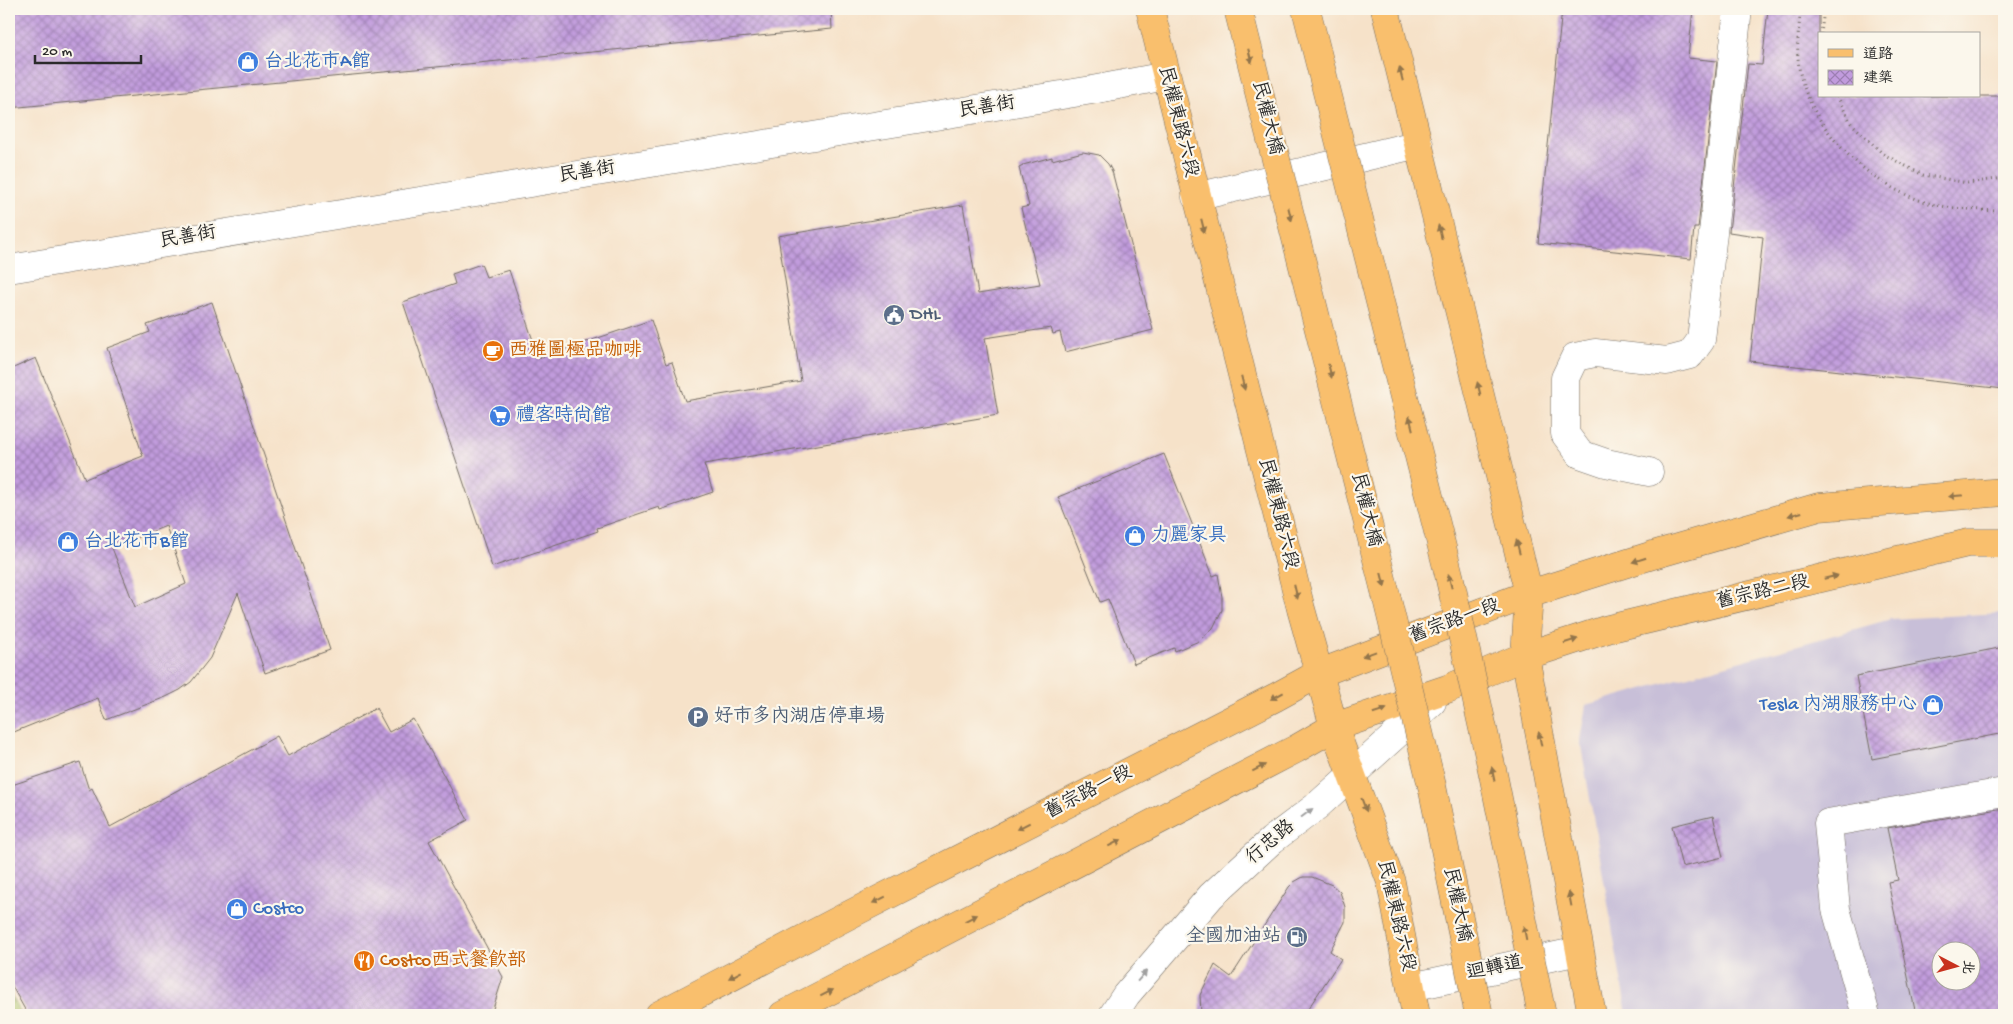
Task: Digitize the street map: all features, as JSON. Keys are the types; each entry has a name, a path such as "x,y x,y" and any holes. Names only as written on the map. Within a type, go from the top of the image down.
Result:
{"main road":[{"name":"民權東路六段","path":"1150,9 1298,600 1334,727 1391,882 1416,1015"},
{"name":"民權大橋","path":"1238,9 1385,591 1432,786 1479,1015"},
{"path":"1306,9 1449,575 1493,774 1542,1015"},
{"path":"1385,9 1529,594 1525,656 1592,1015"},
{"path":"1529,594 1819,507 2004,492"},
{"name":"舊宗路二段","path":"1525,656 1608,629 1968,543 2004,543"},
{"name":"舊宗路一段","path":"659,1015 847,916 1320,673 1529,594"},
{"path":"791,1015 1287,754 1334,727 1447,689 1525,656"}],"street":[{"path":"1649,472 1606,463 1580,454 1565,434 1565,378 1575,357 1595,353 1667,361 1690,355 1701,340 1738,9"},
{"name":"民善街","path":"9,269 1092,90 1166,76"},
{"path":"1196,197 1419,144"},
{"name":"行忠路","path":"1113,1015 1126,995 1211,896 1272,840 1317,806 1447,689"},
{"path":"1866,1015 1836,909 1828,823 2004,792"},
{"name":"迴轉道","path":"1411,987 1579,951"}],"path":[{"path":"1801,9 1797,41 1802,80 1822,124 1847,155 1878,179 1917,199 1934,204 2004,212"},
{"path":"1821,32 1824,9"},
{"path":"1837,98 1851,123 1883,154 1923,176 1968,184 2004,178"}],"shaded area":[{"path":"2004,613 2004,1015 1627,1015 1580,740 1586,705 1891,619"}],"green space":[{"path":"9,991 22,1015 9,1015"}],"building":[{"name":"台北花市A館","path":"9,9 831,9 832,29 9,108"},
{"path":"1562,9 1693,9 1688,58 1717,61 1698,228 1694,228 1691,259 1538,243"},
{"path":"1768,9 1819,9 1818,98 1980,98 1980,96 2004,96 2004,389 1750,361 1763,237 1729,232 1748,64 1762,65"},
{"path":"1083,152 1099,155 1112,171 1153,330 1065,352 1060,332 1053,334 1051,328 985,338 998,415 704,464 713,492 660,510 659,507 597,528 598,531 492,567 403,302 455,284 452,274 481,264 486,277 509,270 539,358 651,320 666,364 672,362 685,401 801,381 778,236 963,205 978,294 1040,284 1021,208 1029,206 1019,168 1023,165 1052,157 1052,160"},
{"name":"台北花市B館","path":"212,302 330,650 265,673 238,593 210,658 191,682 180,690 106,720 98,698 9,734 9,370 36,358 85,479 143,456 107,348 150,332 147,325","holes":["166,526 186,584 135,607 112,548"]},
{"name":"力麗家具","path":"1164,454 1213,576 1218,574 1222,610 1213,628 1199,641 1175,651 1174,648 1134,664 1108,599 1100,602 1058,497"},
{"name":"Tesla 內湖服務中心","path":"2004,647 2004,733 1872,759 1856,676"},
{"name":"Costco","path":"376,708 389,732 413,719 468,820 429,841 503,977 491,1015 28,1015 9,981 9,786 80,762 89,790 92,788 110,827 277,736 288,756"},
{"path":"2004,808 2004,1015 1916,1015 1888,882 1898,880 1887,828"},
{"path":"1713,816 1723,857 1682,867 1672,826"},
{"name":"全國加油站","path":"1303,877 1312,877 1332,885 1340,892 1345,907 1345,922 1330,951 1341,959 1304,1015 1201,1015 1200,995 1215,965 1231,977 1289,887"}],"place":[{"name":"台北花市A館","path":"248,62"},
{"name":"DHL","path":"894,315"},
{"name":"西雅圖極品咖啡","path":"493,351"},
{"name":"禮客時尚館","path":"500,416"},
{"name":"力麗家具","path":"1135,536"},
{"name":"台北花市B館","path":"68,542"},
{"name":"Tesla 內湖服務中心","path":"1933,705"},
{"name":"好市多內湖店停車場","path":"698,717"},
{"name":"Costco","path":"237,909"},
{"name":"全國加油站","path":"1297,937"},
{"name":"Costco西式餐飲部","path":"364,961"}]}
